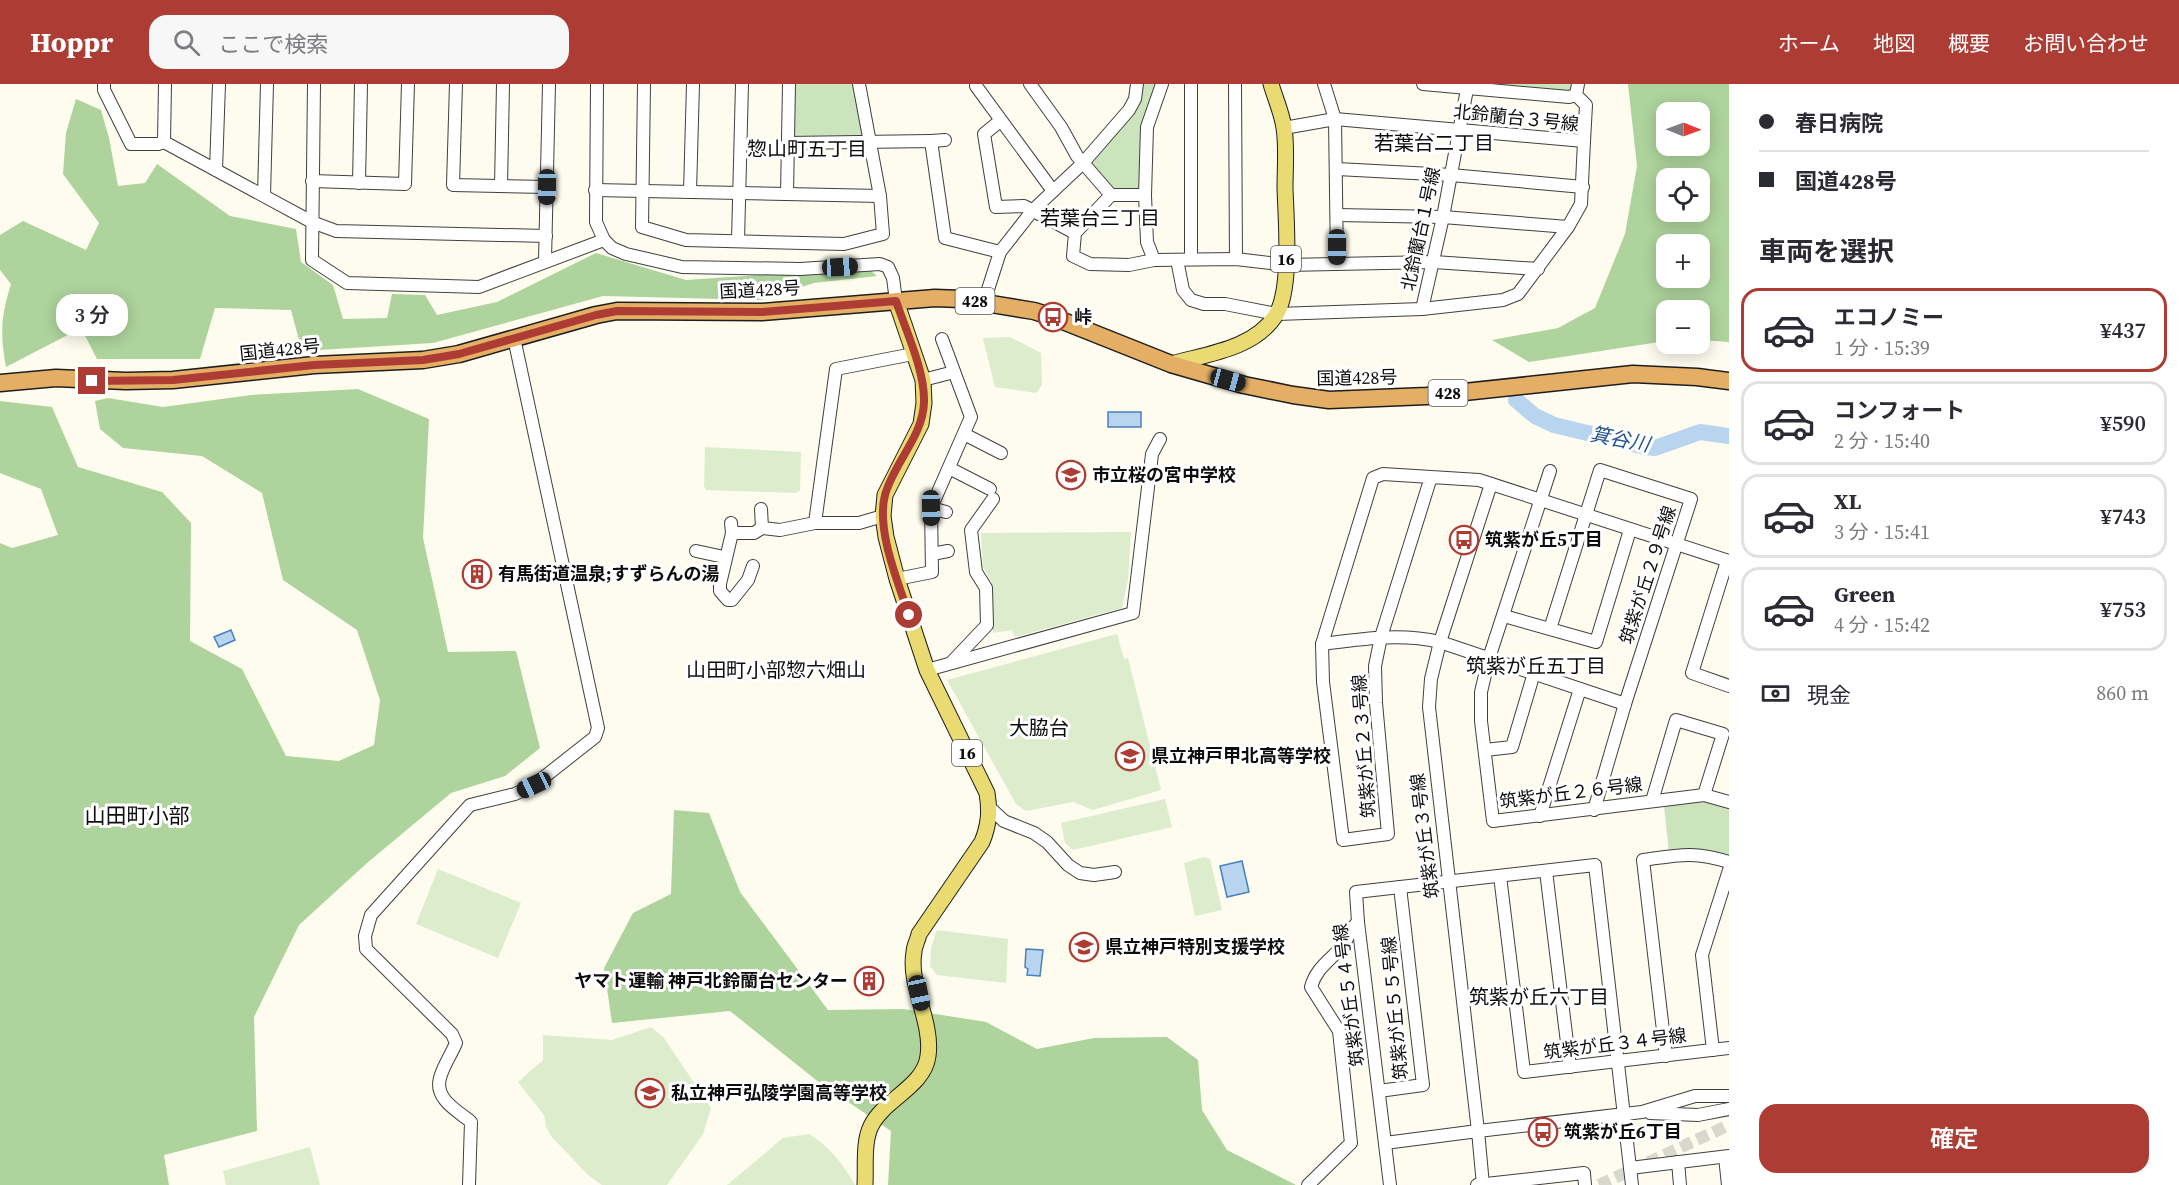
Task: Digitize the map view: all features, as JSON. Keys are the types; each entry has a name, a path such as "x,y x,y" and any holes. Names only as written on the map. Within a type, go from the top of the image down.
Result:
{"highway":[{"name":"国道428号","path":"0,383 56,378 126,381 173,380 314,365 423,360 450,356 617,311 762,312 935,298 984,302 1053,317 1171,364 1264,389 1329,400 1427,396 1633,374 1729,381"}],"main road":[{"name":"16","path":"1171,364 1238,346 1256,335 1276,314 1284,290 1286,265 1284,128 1271,84"},
{"name":"16","path":"896,301 923,380 924,403 921,424 885,495 883,516 886,537 897,579 927,670 987,793 990,808"},
{"path":"865,1185 867,1143 871,1126 882,1110 923,1072 928,1057 928,1039 914,970 914,952 919,934 982,842 988,827 990,808"}],"street":[{"path":"105,84 104,90 131,144 164,142 312,222 336,231 546,236"},
{"path":"164,142 165,84"},
{"path":"216,170 219,84"},
{"path":"264,195 267,84"},
{"path":"314,84 312,260 347,283 479,287 604,240"},
{"path":"359,183 361,84"},
{"path":"312,181 405,184 408,84"},
{"path":"456,84 453,185 547,187"},
{"path":"501,186 503,84"},
{"path":"545,261 549,84"},
{"path":"597,84 596,222 604,240 612,248 626,254 682,267 800,269 880,264 888,267 893,278 896,301"},
{"path":"644,84 642,227 686,240 844,244 883,234 880,196 859,84"},
{"path":"690,192 693,84"},
{"path":"738,241 742,84"},
{"path":"787,194 789,84"},
{"path":"1030,84 1083,163 1111,195"},
{"path":"984,302 1000,252 1033,210 1083,163 1129,110 1135,99 1137,84"},
{"path":"1154,260 1147,242 1145,195 1147,127 1162,84"},
{"path":"1191,84 1191,259"},
{"path":"1235,84 1236,259"},
{"path":"1324,84 1335,119 1337,263"},
{"path":"1423,84 1468,86 1569,97 1577,90 1586,105 1584,141"},
{"name":"北鈴蘭台１号線","path":"1177,260 1183,290 1191,300 1203,304 1225,304 1276,314 1422,309 1434,262 1468,86"},
{"path":"976,87 1053,191"},
{"name":"北鈴蘭台３号線","path":"1284,128 1335,119 1584,141 1581,204 1568,227 1518,294 1503,300 1422,309"},
{"path":"1000,121 984,134 996,207 1024,206 1075,233"},
{"path":"788,143 945,140"},
{"path":"932,141 945,238 1000,252"},
{"path":"1336,169 1451,175 1583,187"},
{"path":"595,190 880,196"},
{"path":"1145,195 1111,195 1075,233 1073,256 1090,264 1129,265 1154,260 1236,259 1286,265 1434,262 1538,269"},
{"path":"1337,215 1443,217 1568,227"},
{"path":"469,1185 471,1122 443,1099 439,1088 439,1078 456,1043 452,1034 366,949 365,936 371,915 470,805 515,794 534,785 595,737 598,728 514,338"},
{"path":"897,579 932,572 931,508 971,417 942,339"},
{"path":"814,524 836,369 913,354"},
{"path":"923,380 954,372"},
{"path":"964,434 1001,453"},
{"path":"927,670 1132,613 1152,454 1160,439"},
{"path":"949,468 991,494 971,531 976,572 986,588 987,625 951,663"},
{"name":"筑紫が丘２９号線","path":"1550,629 1600,470 1691,499 1625,704 1594,810"},
{"name":"筑紫が丘２６号線","path":"1550,471 1489,658 1481,692 1493,822 1704,795 1729,802"},
{"name":"筑紫が丘２３号線","path":"1431,477 1381,637 1375,666 1376,703 1388,834 1343,840 1323,682 1323,644 1373,478 1383,474 1431,477 1479,480 1728,561"},
{"name":"筑紫が丘３号線","path":"1483,1185 1429,707 1431,679 1440,642 1491,484"},
{"path":"931,508 946,512"},
{"path":"761,509 762,528"},
{"path":"753,566 748,580 732,600 728,600 720,591 720,584 731,528 754,533 762,528 780,530 814,524 859,523 883,516"},
{"path":"1504,616 1596,642 1630,530"},
{"path":"696,551 724,557"},
{"path":"932,554 948,551"},
{"path":"1728,561 1692,673 1729,686"},
{"path":"1323,644 1381,637 1417,637 1440,642 1625,704"},
{"path":"1485,750 1512,747 1534,673"},
{"path":"1540,816 1580,689"},
{"path":"1652,801 1676,720 1723,734 1704,795"},
{"path":"990,808 1004,820 1034,833 1047,842 1068,865 1080,873 1094,875 1115,872"},
{"path":"1666,1056 1643,860 1686,854 1705,855 1729,862"},
{"name":"筑紫が丘５４号線","path":"1390,1185 1356,892 1595,865 1618,1061"},
{"path":"1713,1050 1702,955 1729,870"},
{"path":"1546,871 1570,1067"},
{"name":"筑紫が丘３４号線","path":"1500,876 1524,1072 1729,1048"},
{"name":"筑紫が丘５５号線","path":"1379,1091 1423,1085 1400,886"},
{"path":"1308,1185 1351,1143 1339,1031 1311,987 1315,974 1345,942 1351,928 1358,922"},
{"path":"1618,1061 1632,1185"},
{"path":"1385,1143 1624,1115 1695,1096 1729,1096"},
{"path":"1642,1112 1698,1115 1729,1109"},
{"path":"1630,1168 1727,1157 1728,1185"},
{"path":"1678,1162 1680,1185"},
{"path":"1477,1185 1536,1182 1584,1173 1585,1185"}],"green space":[{"path":"793,84 855,84 866,135 860,140 795,138 792,135"},
{"path":"1156,84 1141,187 1138,190 1114,189 1092,166 1090,159 1140,86"},
{"path":"1478,84 1573,84 1572,91 1568,94"},
{"path":"1628,84 1729,84 1729,342 1710,341 1710,300 1656,300 1656,343 1529,362 1492,340 1558,328 1595,308 1625,234 1637,166"},
{"path":"76,99 101,110 118,186 145,183 157,164 230,216 296,229 301,262 333,285 343,319 387,318 392,294 425,295 437,315 497,302 596,253 686,280 871,271 877,276 814,283 761,300 603,296 433,343 302,351 291,310 215,308 200,359 97,359 81,328 6,367 2,325 11,284 0,270 0,235 23,221 86,250 99,223 63,174 66,133"},
{"path":"1010,337 1041,353 1042,385 1036,393 995,387 983,338"},
{"path":"358,389 429,419 423,538 448,652 516,651 540,748 505,776 451,793 367,863 299,925 254,1017 257,1131 164,1155 169,1185 0,1185 0,543 12,548 58,535 41,489 0,473 0,401 52,407 78,467 162,492 191,523 190,641 242,669 286,756 339,761 374,745 380,700 357,630 283,580 262,493 202,456 123,448 100,429 95,401 108,398 163,407 251,395"},
{"path":"705,447 801,452 800,490 796,493 706,490 704,486"},
{"path":"1131,532 1128,580 1122,608 1015,637 1012,630 993,633 992,583 983,567 981,533"},
{"path":"1117,634 1124,659 1128,658 1161,790 1093,810 1073,802 1026,811 1016,804 947,680"},
{"path":"1165,799 1172,827 1073,850 1065,843 1061,823"},
{"path":"1712,801 1729,805 1729,855 1669,853 1664,806"},
{"path":"674,810 709,813 740,892 828,1010 904,1009 986,1022 1037,1049 1094,1038 1167,1037 1198,1060 1202,1110 1227,1150 1296,1185 888,1185 891,1131 816,1080 730,1011 612,1023 604,968 633,913 671,894"},
{"path":"1204,857 1210,859 1222,910 1195,916 1184,863"},
{"path":"438,869 521,903 498,958 416,924"},
{"path":"937,930 1008,939 1006,983 937,975 930,966 931,948"},
{"path":"651,1027 664,1038 711,1108 703,1134 667,1185 602,1185 588,1175 551,1136 546,1127 544,1115 518,1082 543,1060 543,1035 612,1040"},
{"path":"809,1134 835,1156 855,1185 727,1185 783,1138"},
{"path":"310,1147 320,1185 226,1185 223,1171"}],"water":[{"path":"1108,412 1141,412 1141,427 1108,427"},
{"path":"231,630 235,640 219,647 214,637"},
{"path":"1242,861 1249,892 1227,897 1220,866"},
{"path":"1026,949 1043,950 1040,976 1027,975"}],"waterway":[{"name":"箕谷川","path":"1516,400 1535,416 1554,425 1645,447 1655,448 1700,432 1729,436"}],"tunnel":[{"path":"1599,1185 1729,1125"}],"place":[{"name":"峠","path":"1053,317"},
{"name":"市立桜の宮中学校","path":"1071,475"},
{"name":"筑紫が丘5丁目","path":"1464,540"},
{"name":"有馬街道温泉;すずらんの湯","path":"477,574"},
{"name":"県立神戸甲北高等学校","path":"1130,756"},
{"name":"県立神戸特別支援学校","path":"1084,947"},
{"name":"ヤマト運輸 神戸北鈴蘭台センター","path":"869,981"},
{"name":"私立神戸弘陵学園高等学校","path":"650,1093"},
{"name":"筑紫が丘6丁目","path":"1543,1132"}],"district":[{"name":"若葉台二丁目","path":"1434,143"},
{"name":"惣山町五丁目","path":"807,149"},
{"name":"若葉台三丁目","path":"1100,218"},
{"name":"筑紫が丘五丁目","path":"1536,666"},
{"name":"山田町小部惣六畑山","path":"776,670"},
{"name":"大脇台","path":"1039,728"},
{"name":"山田町小部","path":"137,816"},
{"name":"筑紫が丘六丁目","path":"1539,997"}],"route":[{"path":"92,381 173,380 314,365 440,358 617,311 762,312 896,301 923,380 924,403 921,424 885,495 883,516 897,579 909,615"}]}
